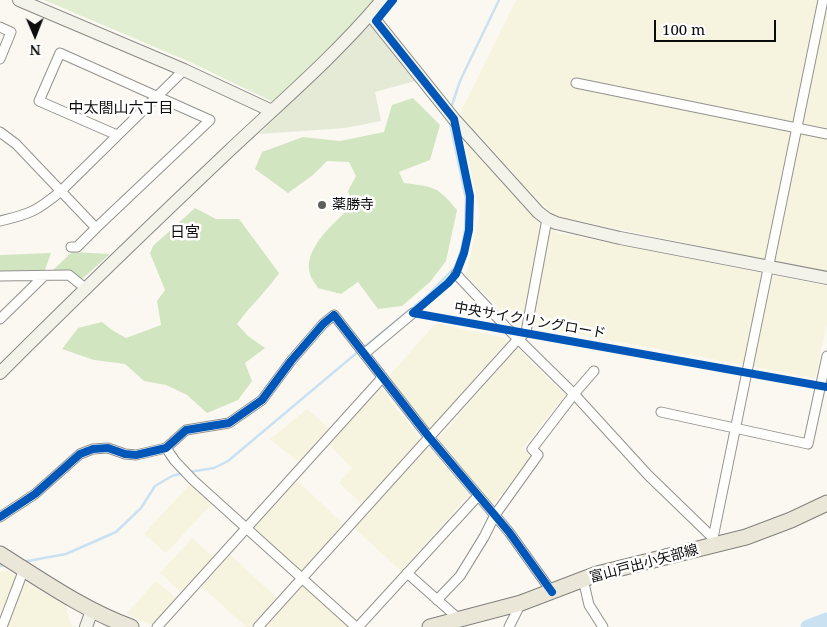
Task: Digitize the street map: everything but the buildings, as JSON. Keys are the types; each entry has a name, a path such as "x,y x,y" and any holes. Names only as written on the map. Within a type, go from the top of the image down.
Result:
{"main road":[{"name":"富山戸出小矢部線","path":"430,627 521,603 597,574 746,537 791,520 827,503"},
{"path":"1,555 71,600 131,627"}],"street":[{"path":"19,0 184,70 272,111"},
{"path":"0,374 85,288 272,111 382,0"},
{"path":"456,274 574,394 648,475 713,538 823,0"},
{"path":"370,14 454,119 538,212 547,219 556,223 620,238 827,278"},
{"path":"0,27 11,32 0,59"},
{"path":"71,247 77,247 210,120 60,53 39,101 117,135"},
{"path":"0,221 25,215 41,208 61,191 184,70"},
{"path":"576,82 827,134"},
{"path":"0,132 16,144 96,228"},
{"path":"258,627 526,332 547,219"},
{"path":"0,276 69,275 85,288"},
{"path":"0,319 44,276"},
{"path":"364,354 413,313"},
{"path":"0,517 35,494 80,454 93,449 108,448 125,454 136,455 166,448 186,430 229,423 262,400 291,361 334,315 429,437 509,532 552,592"},
{"path":"661,412 808,444 827,356"},
{"path":"437,600 460,576 484,537 494,515 538,455 532,449 594,371"},
{"path":"158,627 382,378"},
{"path":"817,401 827,403"},
{"path":"166,448 174,461 193,480 357,627 478,496"},
{"path":"2,627 22,568"},
{"path":"407,573 459,619"},
{"path":"583,580 589,605 602,627"},
{"path":"508,627 521,603"},
{"path":"86,627 92,610"}],"shaded area":[{"path":"516,0 827,0 827,272 555,216 529,191 460,113"},
{"path":"465,143 540,224 559,233 827,286 827,323 815,378 515,324 466,275 480,214"},
{"path":"436,323 505,338 507,342 430,429 389,376"},
{"path":"517,348 565,395 523,448 530,458 493,505 438,439"},
{"path":"379,386 421,440 361,504 339,483 352,468 329,444"},
{"path":"307,409 329,428 298,462 270,439"},
{"path":"428,446 469,495 401,571 354,528"},
{"path":"297,480 343,524 301,571 253,528"},
{"path":"190,484 212,504 166,553 144,534"},
{"path":"192,538 213,557 181,592 160,573"},
{"path":"230,554 278,599 250,627 246,627 202,587"},
{"path":"7,571 66,606 71,625 76,627 0,627 0,572"},
{"path":"156,581 177,598 152,625 126,614"},
{"path":"301,583 349,627 261,627"}],"green space":[{"path":"44,0 377,0 273,102 190,62"},
{"path":"370,25 415,81 375,92 381,121 345,128 259,134"},
{"path":"413,98 440,125 430,160 399,172 404,183 435,189 445,196 457,210 446,261 430,282 402,306 378,309 358,282 341,294 318,288 310,274 311,255 316,245 322,236 352,206 348,191 356,176 349,162 327,161 313,175 288,193 255,169 262,152 303,137 340,141 384,132 392,105"},
{"path":"195,208 216,219 239,219 279,273 237,324 248,336 265,348 245,363 252,381 238,400 207,413 187,395 166,385 144,381 125,364 94,360 62,349 78,328 102,322 126,338 161,325 157,301 165,290 150,253 153,246"},
{"path":"72,252 110,254 81,280 71,270 52,271"},
{"path":"51,253 44,273 0,274 0,255"}],"waterway":[{"path":"451,108 460,81 499,0"},
{"path":"363,348 427,296 455,267 461,251 465,230 466,199 450,123"},
{"path":"189,472 214,468 228,461 359,351"},
{"path":"22,562 66,554 116,532 141,508 155,486 172,476 183,473"},
{"path":"0,566 7,564"},
{"path":"808,627 827,620"}],"cycle path":[{"name":"中央サイクリングロード","path":"393,0 376,21 454,119 470,196 469,230 464,253 456,274 413,313 827,387"},
{"path":"0,517 35,494 80,454 93,449 108,448 125,454 136,455 166,448 186,430 229,423 262,400 291,361 323,324 334,315 429,437 509,532 552,592"}],"place":[{"name":"薬勝寺","path":"322,205"}],"district":[{"name":"中太閤山六丁目","path":"121,109"},
{"name":"日宮","path":"185,233"}]}
